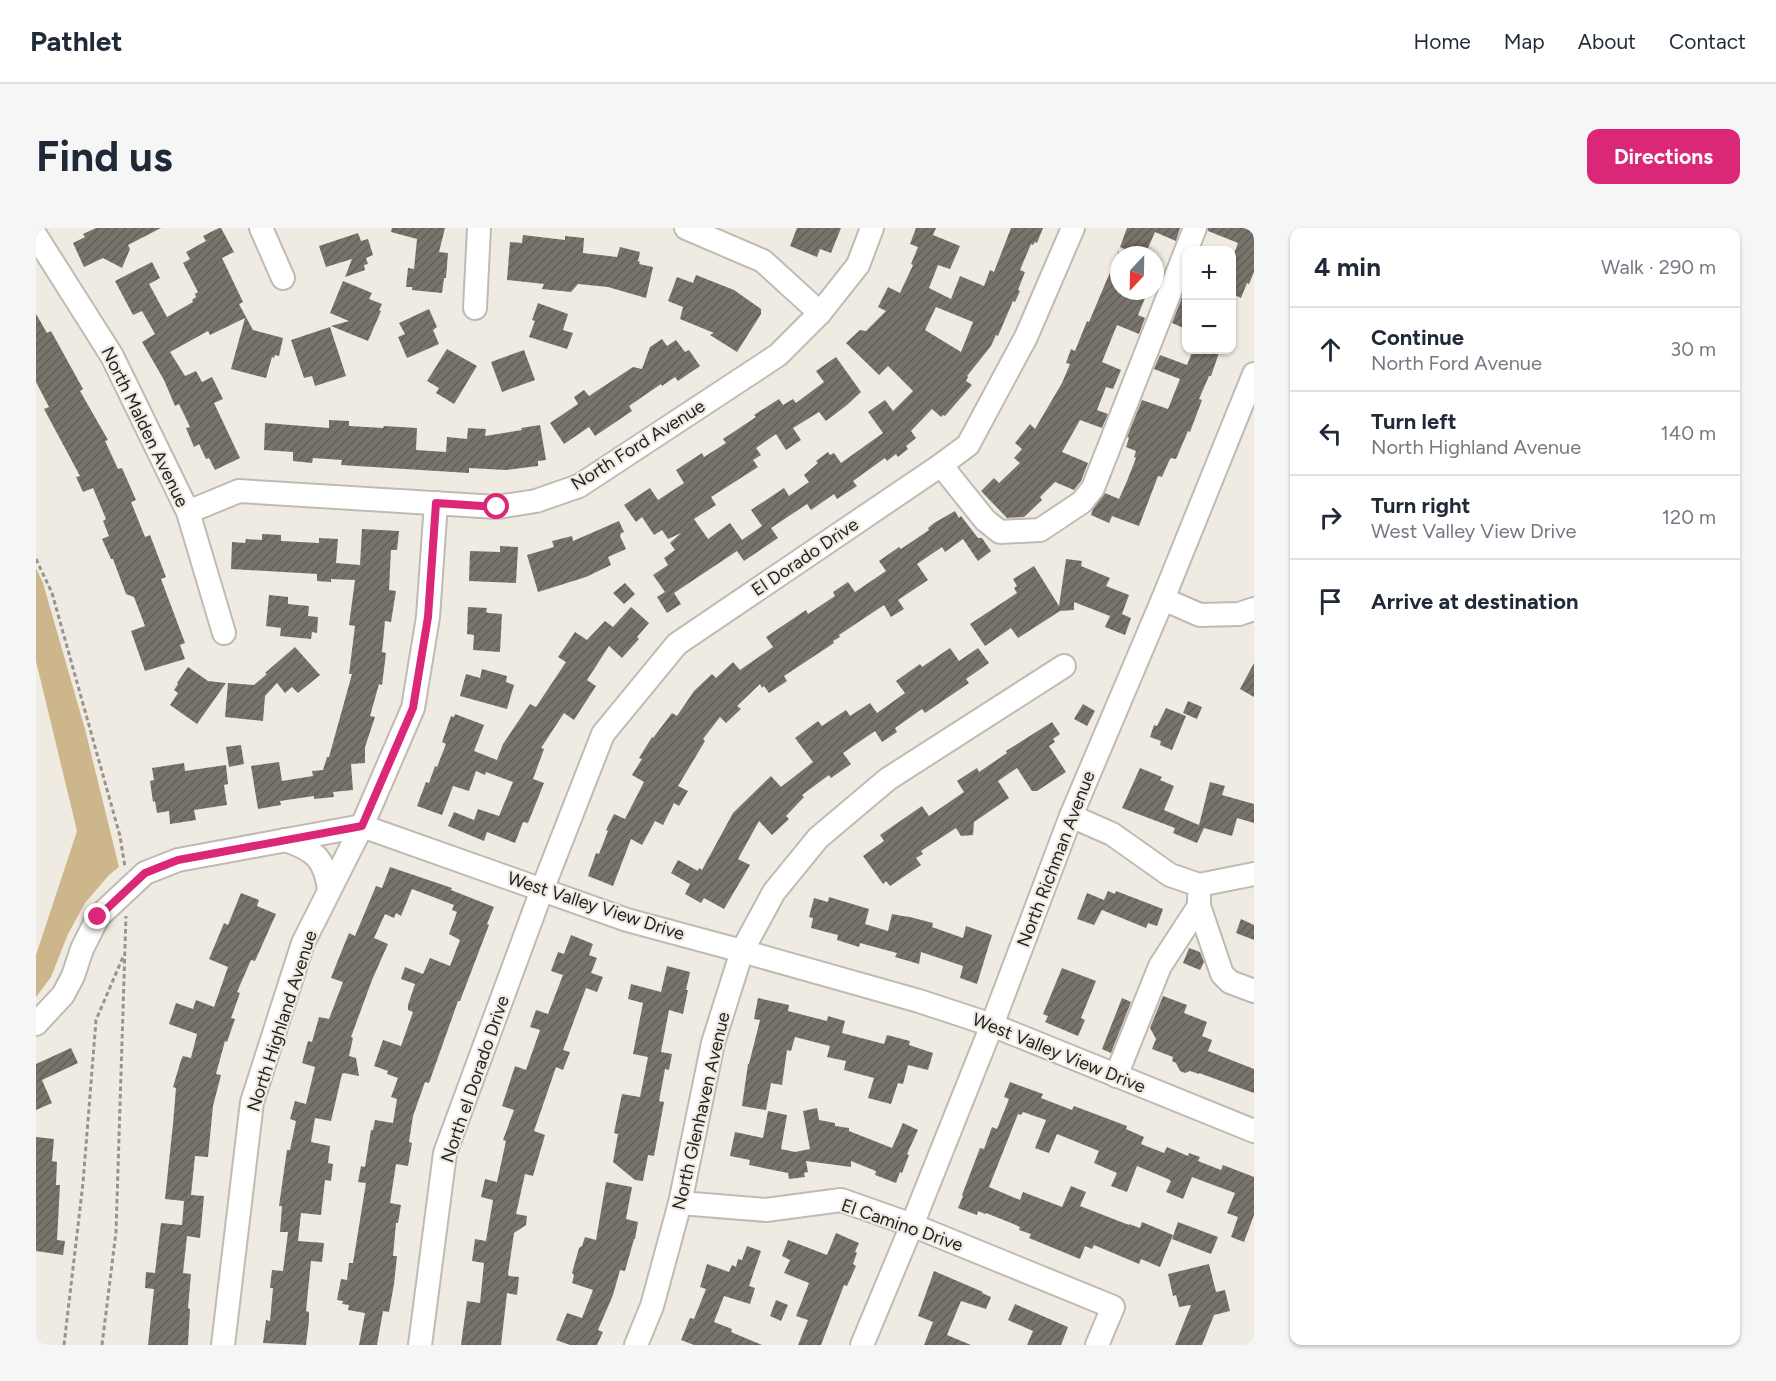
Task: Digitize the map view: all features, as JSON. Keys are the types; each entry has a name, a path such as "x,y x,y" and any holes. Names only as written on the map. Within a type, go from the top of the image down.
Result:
{"street":[{"path":"261,228 283,278"},
{"path":"475,308 479,228"},
{"path":"686,228 763,261 820,313"},
{"name":"North Ford Avenue","path":"188,512 239,491 497,507 536,501 579,486 778,355 820,313 858,265 872,228"},
{"name":"El Dorado Drive","path":"542,890 603,734 677,644 968,445 1026,337 1073,228"},
{"path":"941,465 985,520 1000,532 1040,530 1082,502 1092,488 1195,228"},
{"name":"North Malden Avenue","path":"36,236 112,356 188,512 224,633"},
{"name":"North Richman Avenue","path":"862,1345 992,1025 1071,816 1163,599 1254,374"},
{"name":"North Highland Avenue","path":"223,1345 252,1102 303,943 362,826 413,708 428,617 436,503"},
{"path":"1163,599 1200,615 1239,614 1254,609"},
{"name":"North Glenhaven Avenue","path":"636,1345 652,1306 680,1203 712,1044 742,951 774,892 818,838 888,779 1064,666"},
{"path":"1071,816 1112,834 1199,896 1222,974 1230,982 1254,992"},
{"name":"West Valley View Drive","path":"36,1024 63,995 98,917 145,873 178,860 362,826 627,920 919,1000 992,1025 1254,1131"},
{"path":"285,840 303,846 315,855 327,872 329,890"},
{"path":"1116,1076 1160,966 1199,896 1254,874"},
{"name":"North el Dorado Drive","path":"420,1345 446,1153 542,890"},
{"name":"El Camino Drive","path":"680,1203 766,1210 841,1200 912,1225 1113,1306 1097,1345"}],"path":[{"path":"64,1345 83,1183 96,1020 124,956"}],"shaded area":[{"path":"36,568 43,583 85,729 119,867 85,903 68,934 51,977 36,997 36,955 77,831 36,661"}],"building":[{"path":"96,228 161,228 128,245 130,249 122,268 103,258 84,267 73,243 85,237 83,234"},
{"path":"219,228 234,252 222,258 243,302 239,304 253,330 283,338 279,356 272,357 266,378 231,369 245,318 210,335 208,331 170,352 185,376 196,371 202,382 212,377 223,399 214,403 240,458 215,470 209,458 206,459 199,444 194,447 186,428 190,427 179,404 175,406 164,380 142,342 155,334 142,311 133,315 115,281 152,262 160,278 149,284 167,317 193,302 198,292 183,263 190,259 186,252 206,241 203,236"},
{"path":"392,228 445,228 439,252 448,253 442,293 412,290 412,287 406,287 408,268 414,269 417,239 391,232"},
{"path":"797,228 841,228 831,253 820,249 817,257 790,246"},
{"path":"916,228 936,228 933,235 960,246 950,269 938,265 929,288 951,299 960,276 984,286 990,270 994,272 1011,228 1043,228 1037,243 1031,244 1020,270 1025,272 1018,290 1020,291 1015,302 1013,301 998,336 996,335 991,346 967,376 966,381 972,385 945,416 941,417 932,409 911,431 916,438 898,457 896,454 887,461 885,458 853,481 857,486 837,499 834,494 811,510 807,504 771,528 778,538 744,561 737,551 674,593 681,604 667,613 657,597 665,592 653,575 668,565 664,558 675,550 670,543 681,533 668,539 662,530 654,535 642,517 636,522 624,505 650,488 658,500 684,483 676,470 702,453 704,457 726,443 723,439 779,399 783,405 793,399 796,403 824,382 816,371 836,357 861,392 826,421 819,412 793,428 801,440 786,450 776,434 756,448 761,455 753,460 758,467 711,497 716,505 694,519 708,539 730,523 742,540 762,526 751,510 784,488 789,496 809,482 804,475 818,463 816,461 828,452 830,455 834,453 841,463 883,433 868,412 885,400 893,411 913,391 888,366 879,375 846,343 860,330 866,331 886,311 878,307 888,287 900,293 913,265 911,264 918,247 910,244","holes":["936,307 973,322 961,352 925,330"]},
{"path":"1127,228 1180,228 1176,241 1155,232 1149,246 1120,246"},
{"path":"1208,228 1254,228 1254,272 1241,298 1236,296 1238,243 1208,231"},
{"path":"358,233 361,241 368,239 373,255 366,258 368,264 364,265 365,270 345,277 352,259 326,267 319,246"},
{"path":"523,235 565,240 565,236 584,238 583,253 617,257 620,247 640,252 639,264 653,267 646,298 608,287 578,284 571,292 542,289 544,284 507,280 510,242 522,243"},
{"path":"1110,272 1110,300 1144,300 1138,315 1145,318 1139,334 1117,325 1102,362 1121,370 1113,389 1106,387 1097,410 1108,414 1102,428 1080,420 1062,452 1088,463 1081,481 1074,490 1055,482 1040,497 1042,500 1024,517 1007,518 981,491 994,478 999,483 1020,463 1014,458 1022,449 1015,443 1030,424 1035,429 1062,383 1070,364 1066,363 1071,349 1075,351 1087,321 1089,322"},
{"path":"696,275 734,290 761,309 761,314 737,352 710,335 714,333 680,319 683,307 668,301 677,277 693,283"},
{"path":"343,281 372,293 369,299 382,304 368,341 331,326 349,321 330,313"},
{"path":"1182,297 1182,327 1172,323"},
{"path":"538,303 568,314 563,330 573,333 567,349 529,337"},
{"path":"429,309 437,327 433,330 439,344 407,358 398,337 405,334 399,323"},
{"path":"36,314 47,333 51,331 83,389 80,391 108,440 105,441 118,469 122,468 136,500 131,502 145,537 150,535 166,577 161,579 185,643 180,645 185,659 145,671 131,631 145,626 134,597 126,594 113,559 102,539 109,536 103,521 106,519 93,488 83,492 76,477 80,476 44,409 49,407 36,382"},
{"path":"330,327 346,376 315,386 312,376 304,378 291,340"},
{"path":"662,339 667,346 676,340 685,352 689,350 700,366 678,381 675,377 662,386 661,384 629,406 632,411 595,436 589,427 564,444 550,423 578,404 574,397 584,390 589,396 633,367 642,369 650,347"},
{"path":"447,349 477,366 454,404 436,393 439,388 427,381"},
{"path":"524,350 535,380 502,392 491,362"},
{"path":"1191,354 1219,354 1211,376 1199,399 1202,400 1190,432 1188,431 1176,459 1171,458 1162,477 1158,476 1139,526 1112,516 1109,523 1091,515 1105,493 1119,499 1127,481 1136,458 1134,457 1136,451 1126,447 1129,438 1127,437 1142,400 1168,409 1180,379 1154,369 1160,355 1187,365"},
{"path":"329,420 349,421 349,426 417,428 416,450 446,452 447,437 467,439 468,428 486,429 485,436 540,425 546,460 538,461 538,466 506,470 469,468 469,473 341,465 342,460 313,458 312,463 293,461 293,452 264,450 265,423 329,428"},
{"path":"955,511 978,538 982,538 991,551 978,561 963,539 945,552 942,547 917,564 928,580 898,600 904,609 891,617 884,605 839,635 840,637 833,641 834,643 784,676 787,681 769,693 760,684 737,706 741,709 726,723 720,717 703,739 705,741 678,786 688,791 679,806 674,803 663,825 655,821 642,845 631,839 613,886 588,876 614,814 625,819 644,782 632,775 642,759 639,758 652,737 672,713 677,716 694,691 712,674 716,678 733,662 740,670 773,647 766,637 806,610 808,614 835,596 833,592 848,582 855,592 886,571 879,561 899,547 901,549 929,530 928,528 934,523"},
{"path":"619,521 624,532 620,536 626,549 608,557 611,565 586,577 538,592 527,555 554,547 552,541 572,536 573,541"},
{"path":"362,529 399,531 397,550 391,550 389,590 396,591 391,622 385,621 382,652 386,653 382,685 379,684 370,716 375,717 365,747 365,763 351,764 353,790 333,792 334,797 314,799 314,796 280,801 281,805 258,809 251,766 279,762 282,781 313,776 312,771 323,770 327,757 329,757 352,674 349,674 355,626 349,625 355,580 317,581 317,574 231,569 232,542 245,543 246,539 262,540 262,534 281,535 281,541 319,543 319,538 338,539 336,563 360,565"},
{"path":"500,546 518,547 516,583 469,581 470,551 500,552"},
{"path":"1066,559 1082,561 1081,566 1110,578 1106,586 1129,595 1122,614 1131,618 1125,635 1105,627 1110,616 1074,602 1074,610 1060,611 1018,638 1011,628 985,646 970,624 1017,593 1014,588 1017,586 1013,579 1034,566 1059,606"},
{"path":"625,583 635,594 624,604 613,593"},
{"path":"269,595 288,597 288,604 309,606 308,616 318,617 317,633 312,632 311,639 280,636 281,628 266,626"},
{"path":"468,607 487,608 486,612 502,614 500,652 473,650 474,635 467,634"},
{"path":"631,607 649,623 637,637 639,639 622,658 609,646 587,680 596,686 574,720 564,713 541,748 544,749 533,779 544,783 528,823 523,822 515,843 487,832 484,841 448,826 454,812 474,820 478,809 499,816 513,782 486,772 485,775 476,771 469,791 453,786 442,815 417,806 426,782 429,783 446,744 442,742 451,716 454,717 455,714 484,725 474,751 497,760 503,744 530,704 536,707 566,662 558,657 575,632 587,640 605,621 613,627"},
{"path":"295,647 320,675 298,693 292,687 285,693 277,683 265,696 263,721 225,717 228,683 254,685"},
{"path":"950,648 959,661 978,648 989,663 966,679 969,683 925,713 922,709 895,728 897,732 882,742 875,731 843,753 851,764 831,778 829,775 802,795 804,797 786,816 789,819 772,835 759,821 738,859 750,865 724,909 704,898 701,903 685,894 690,884 671,873 678,860 698,871 699,868 702,870 733,813 771,776 781,787 813,762 795,738 818,721 822,726 846,710 850,716 870,703 877,713 905,693 896,681 920,664 922,667"},
{"path":"1254,663 1254,697 1240,689"},
{"path":"188,667 208,681 226,683 197,724 170,705 178,693 174,690 177,683"},
{"path":"482,669 507,676 506,682 514,685 507,709 460,696 466,674 480,678"},
{"path":"1188,701 1202,707 1197,719 1183,713"},
{"path":"1083,704 1095,711 1087,726 1074,719"},
{"path":"1166,708 1186,716 1172,750 1160,745 1161,741 1150,737 1154,725 1157,726"},
{"path":"1052,722 1060,734 1049,746 1066,772 1037,791 1032,791 1017,768 998,781 1009,798 974,822 973,835 961,836 956,828 921,851 923,854 916,858 921,865 890,886 886,881 883,884 863,856 884,841 880,835 922,806 929,816 964,792 957,781 977,768 979,772 1007,753 1006,751"},
{"path":"241,745 244,764 229,767 226,747"},
{"path":"184,763 185,771 226,765 228,784 224,785 227,805 194,810 196,820 170,824 169,811 157,813 155,801 153,802 150,781 154,780 152,768"},
{"path":"1140,768 1162,777 1160,780 1174,786 1164,810 1199,825 1210,782 1225,786 1222,795 1254,804 1254,823 1237,818 1232,836 1204,828 1197,843 1173,833 1175,828 1122,808"},
{"path":"390,867 452,888 451,890 494,907 429,1083 425,1082 413,1116 408,1166 396,1164 390,1203 401,1205 398,1223 396,1223 393,1256 397,1256 389,1312 383,1311 377,1345 359,1345 365,1313 348,1310 349,1305 337,1300 341,1279 347,1280 349,1263 353,1263 366,1183 358,1182 361,1166 365,1167 371,1130 373,1130 375,1120 393,1123 397,1099 391,1097 398,1078 374,1066 383,1040 401,1046 413,1012 408,1010 408,1005 415,984 401,979 405,967 423,974 430,958 450,966 460,940 449,934 457,912 452,910 454,905 412,889 401,916 396,913 394,918 385,914 374,938 388,944 351,1037 353,1038 349,1056 356,1058 359,1076 342,1074 331,1121 315,1118 311,1142 330,1146 328,1163 333,1164 331,1181 325,1180 321,1215 301,1213 298,1241 324,1243 322,1262 311,1261 306,1311 309,1312 309,1320 306,1345 263,1343 266,1320 270,1321 272,1270 283,1271 288,1232 280,1232 282,1206 279,1206 287,1150 290,1150 296,1121 290,1119 295,1101 306,1104 315,1067 302,1063 308,1041 312,1042 319,1017 329,1019 343,982 331,978 349,933 355,936 376,886 382,888"},
{"path":"1108,891 1115,894 1116,891 1163,909 1157,926 1148,923 1146,928 1102,910 1094,925 1077,919 1087,893 1104,900"},
{"path":"241,893 259,900 257,906 276,914 255,961 251,960 237,992 240,993 231,1018 235,1019 227,1042 225,1041 216,1074 221,1075 213,1106 208,1157 195,1156 191,1195 204,1196 200,1238 187,1236 183,1273 191,1274 188,1345 148,1345 154,1289 145,1288 146,1272 155,1273 161,1223 182,1225 184,1201 165,1199 176,1088 173,1087 183,1056 191,1058 197,1034 169,1024 176,1003 193,1009 196,1000 214,1007 228,967 209,959 224,923 228,925"},
{"path":"829,897 869,909 865,924 888,931 892,914 933,923 932,927 963,938 966,926 992,935 977,984 960,978 963,966 921,952 919,964 895,957 897,953 860,943 859,947 837,940 838,935 811,928 813,918 809,917 814,898 828,902"},
{"path":"1241,919 1254,925 1254,940 1236,933"},
{"path":"571,935 593,944 589,955 597,958 591,973 603,977 597,992 586,988 563,1050 570,1052 563,1070 556,1067 534,1131 545,1135 533,1176 525,1174 516,1214 527,1216 526,1225 514,1233 508,1274 519,1277 517,1295 507,1293 501,1345 461,1345 467,1301 480,1303 484,1263 472,1261 475,1239 486,1241 493,1200 481,1197 485,1179 497,1182 506,1141 503,1140 514,1110 502,1106 515,1066 526,1070 540,1030 530,1027 536,1010 548,1014 563,975 551,971 558,952 564,954"},
{"path":"1189,948 1200,952 1204,962 1200,970 1183,963"},
{"path":"667,966 690,972 686,990 688,990 683,1014 669,1010 661,1052 672,1054 669,1070 665,1069 659,1101 664,1102 654,1156 648,1155 643,1181 635,1180 613,1162 618,1134 614,1133 622,1094 640,1097 648,1057 633,1054 643,1003 628,999 631,984 661,992"},
{"path":"1062,968 1096,981 1081,1018 1085,1020 1078,1036 1045,1022 1048,1016 1043,1014"},
{"path":"1163,996 1187,1005 1184,1013 1207,1022 1202,1036 1212,1040 1208,1051 1254,1069 1254,1093 1199,1073 1180,1071 1176,1063 1172,1061 1173,1057 1152,1049 1156,1039 1150,1028"},
{"path":"758,998 789,1005 788,1011 827,1021 828,1016 845,1021 842,1033 884,1044 887,1035 910,1041 909,1045 933,1053 928,1070 908,1065 903,1084 898,1083 891,1104 868,1098 874,1078 844,1070 846,1061 827,1057 830,1046 795,1037 791,1051 787,1050 782,1085 771,1083 766,1110 742,1106 748,1064 760,1020 754,1019"},
{"path":"1122,998 1131,1002 1111,1053 1102,1049"},
{"path":"71,1048 78,1063 42,1080 52,1103 36,1110 36,1064"},
{"path":"1010,1082 1043,1094 1041,1098 1072,1110 1074,1106 1127,1126 1126,1129 1144,1137 1141,1144 1164,1153 1167,1147 1188,1156 1189,1153 1200,1157 1198,1161 1221,1170 1223,1165 1254,1177 1254,1215 1244,1242 1231,1237 1238,1217 1227,1213 1235,1193 1192,1177 1183,1199 1166,1192 1171,1181 1137,1166 1127,1192 1111,1186 1117,1173 1094,1163 1099,1151 1057,1134 1049,1153 1035,1148 1046,1120 1023,1112 1021,1115 1018,1114 989,1187 1020,1200 1023,1192 1062,1207 1071,1186 1086,1192 1080,1206 1129,1225 1140,1228 1142,1222 1173,1235 1160,1267 1141,1259 1139,1264 1094,1245 1092,1249 1085,1246 1080,1259 1029,1238 1031,1234 1019,1230 1020,1227 1011,1223 986,1213 978,1211 977,1215 958,1208 980,1148 984,1149 992,1127 997,1129 1009,1099 1004,1097"},
{"path":"817,1108 819,1120 849,1128 849,1131 892,1148 903,1123 918,1130 896,1183 875,1175 876,1171 851,1161 851,1167 806,1161 808,1172 804,1173 805,1177 789,1179 788,1173 749,1165 750,1160 730,1156 735,1132 763,1138 768,1111 787,1115 781,1149 795,1152 810,1149 803,1111"},
{"path":"36,1137 54,1139 52,1161 57,1162 56,1185 60,1185 57,1240 65,1241 63,1255 36,1251"},
{"path":"606,1182 632,1187 626,1219 638,1222 635,1239 625,1271 620,1270 613,1295 598,1330 603,1332 597,1345 570,1345 556,1340 567,1313 582,1318 593,1290 572,1283 574,1275 572,1273 579,1248 585,1237 596,1240"},
{"path":"1178,1222 1218,1237 1211,1254 1172,1239"},
{"path":"836,1233 859,1243 853,1264 856,1266 847,1286 844,1285 821,1345 798,1345 808,1320 796,1316 809,1283 784,1273 790,1260 782,1256 788,1240 827,1255"},
{"path":"747,1246 761,1251 749,1286 755,1288 750,1304 724,1296 714,1322 762,1345 694,1345 681,1340 690,1318 694,1319 706,1289 700,1287 707,1264 729,1272 732,1265 736,1267 738,1259 742,1260"},
{"path":"1209,1264 1216,1292 1225,1290 1230,1311 1214,1315 1202,1345 1175,1345 1191,1305 1179,1307 1176,1295 1173,1296 1168,1274"},
{"path":"934,1271 991,1297 986,1309 961,1301 947,1335 971,1345 924,1345 933,1322 918,1316"},
{"path":"776,1300 788,1305 781,1321 770,1316"},
{"path":"1015,1304 1068,1327 1061,1345 1027,1345 1033,1331 1008,1320"}],"route":[{"path":"98,917 145,873 178,860 362,826 413,708 428,617 436,503 497,507"}]}
